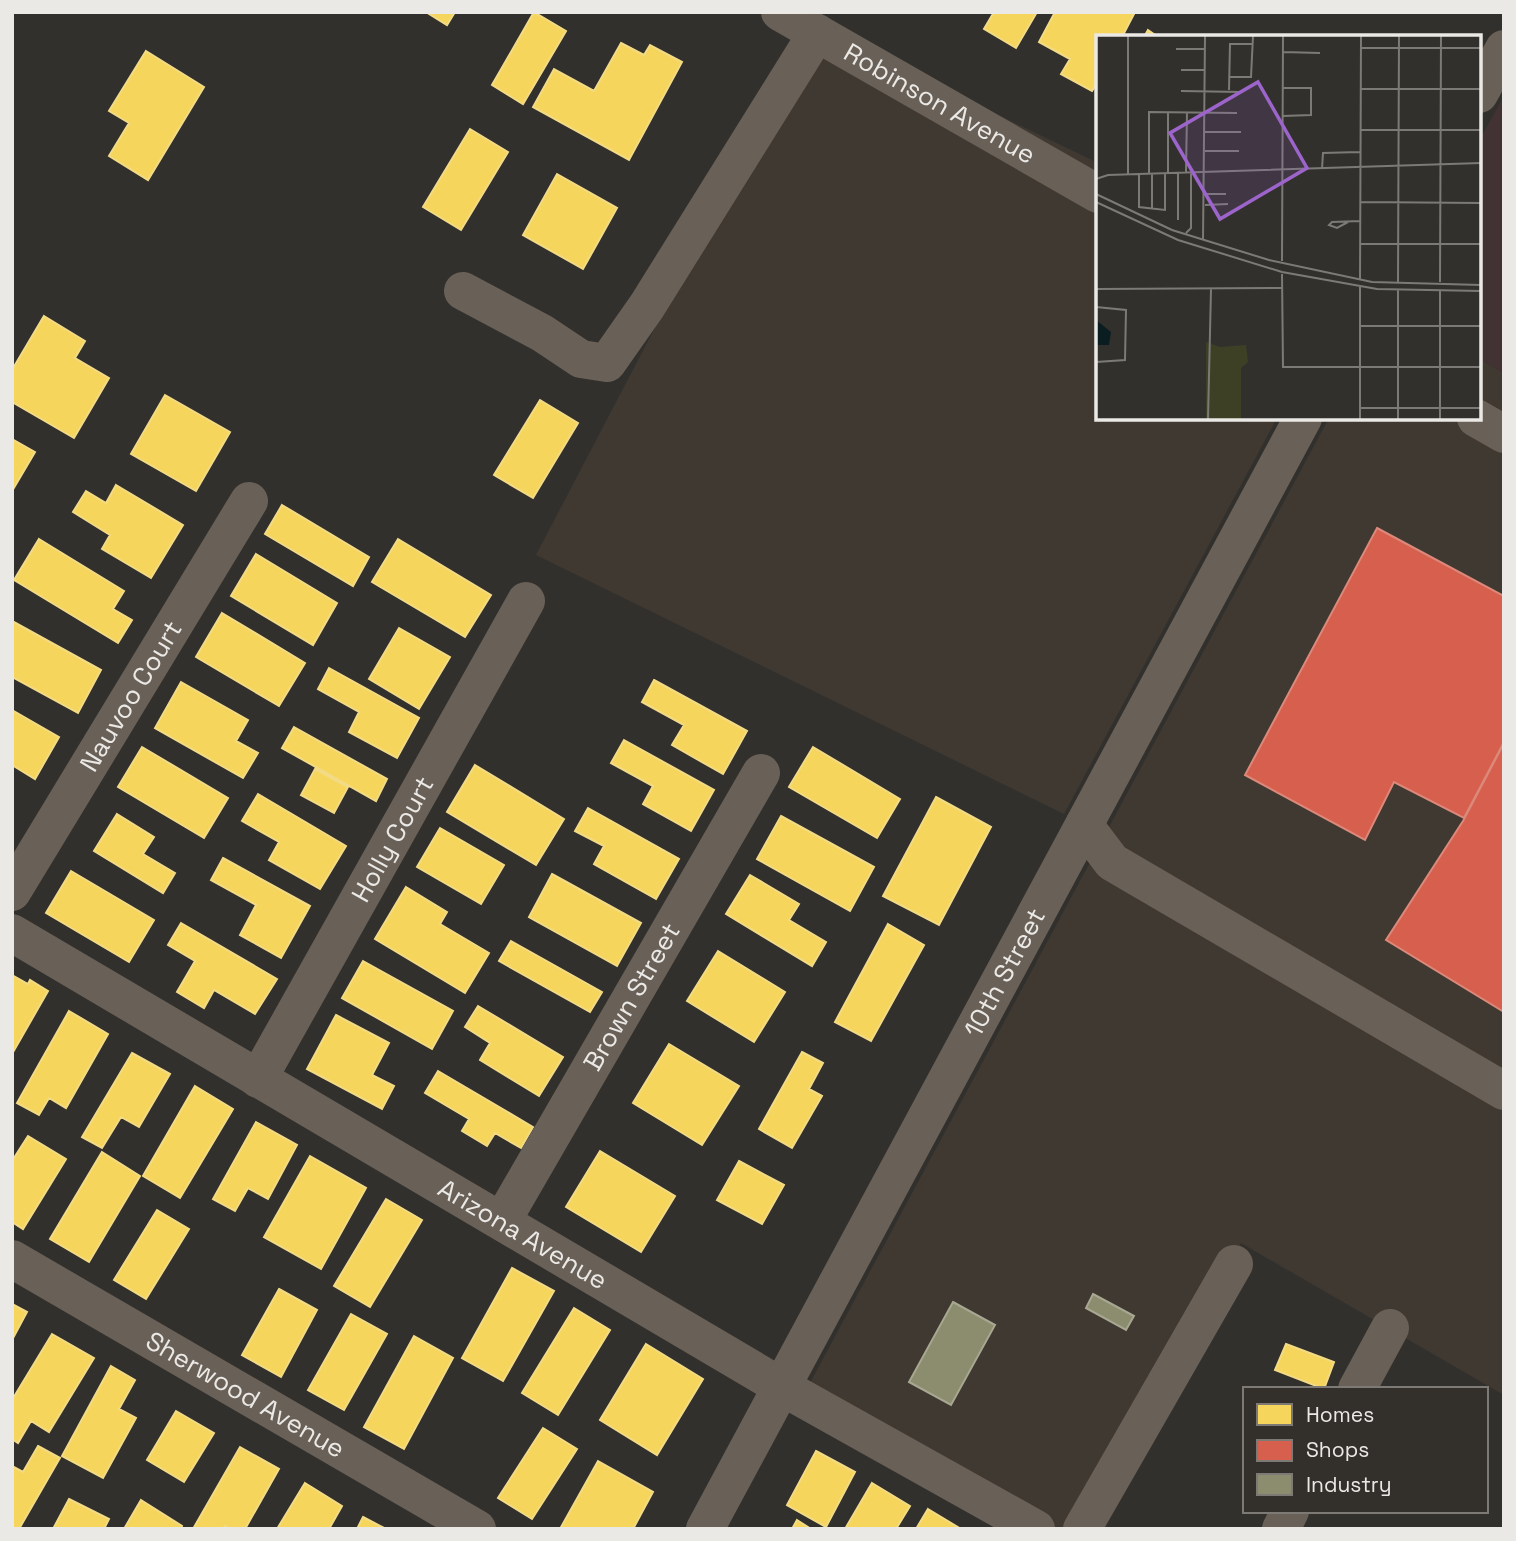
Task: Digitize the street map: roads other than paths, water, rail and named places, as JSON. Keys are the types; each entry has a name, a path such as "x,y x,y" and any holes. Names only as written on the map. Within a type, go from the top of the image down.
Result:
{"street":[{"name":"Robinson Avenue","path":"780,12 1096,193"},
{"path":"463,291 542,333 581,359 607,363 647,306 817,33"},
{"path":"1481,90 1504,49"},
{"name":"10th Street","path":"705,1529 1302,420"},
{"path":"1480,420 1504,434"},
{"name":"Nauvoo Court","path":"12,892 248,501"},
{"name":"Holly Court","path":"258,1079 526,601"},
{"name":"Brown Street","path":"502,1222 761,773"},
{"path":"1084,825 1112,862 1504,1091"},
{"name":"Arizona Avenue","path":"12,933 782,1387 1036,1529"},
{"name":"Sherwood Avenue","path":"12,1259 477,1529"},
{"path":"1082,1529 1234,1264"},
{"path":"1358,1387 1390,1328"},
{"path":"1281,1529 1289,1513"}]}
